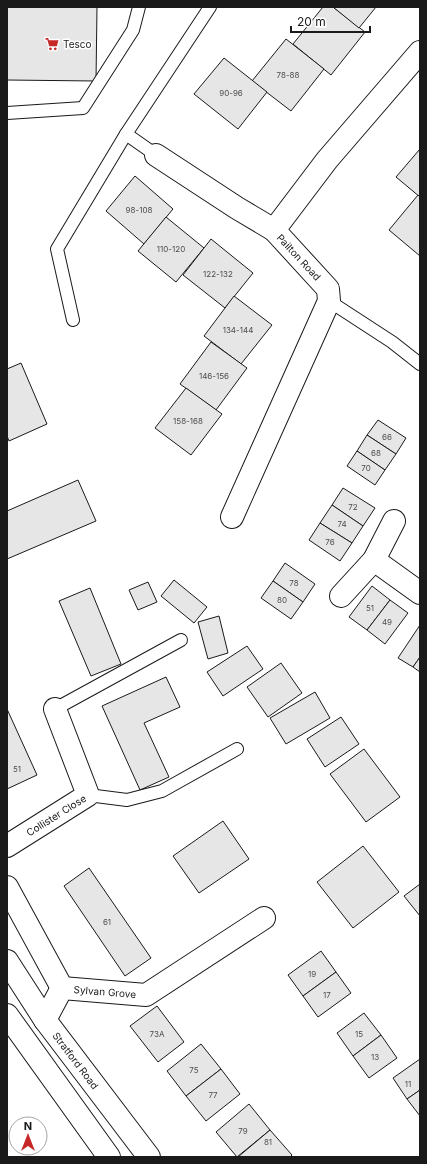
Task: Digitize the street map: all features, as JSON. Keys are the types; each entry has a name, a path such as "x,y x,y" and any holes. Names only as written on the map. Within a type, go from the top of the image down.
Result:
{"main road":[{"name":"Pailton Road","path":"329,301 328,289 274,230 327,160 420,52"},
{"path":"156,155 237,208 274,230"},
{"path":"232,517 329,301"},
{"path":"341,596 374,560 394,521"},
{"path":"374,560 420,593"},
{"name":"Collister Close","path":"7,846 88,795 55,709"},
{"name":"Sylvan Grove","path":"7,887 62,988 146,995 264,918"},
{"name":"Stratford Road","path":"7,961 45,1020 149,1157"},
{"path":"45,1020 62,988"},
{"path":"7,1015 109,1157"}],"lane":[{"path":"7,113 83,108 132,30 139,7"},
{"path":"73,320 57,248 126,134 210,7"},
{"path":"126,134 156,155"},
{"path":"329,301 392,342 420,364"},
{"path":"55,709 181,640"},
{"path":"88,795 127,800 162,790 237,749"}],"building":[{"name":"Tesco","path":"7,7 97,7 96,81 7,80"},
{"path":"323,7 333,7 365,32 331,75 293,44"},
{"path":"333,7 376,7 359,28"},
{"path":"286,39 324,69 291,111 252,81"},
{"path":"224,58 267,92 238,129 194,94"},
{"path":"420,149 420,197 396,177"},
{"path":"135,176 173,209 144,244 106,211"},
{"path":"418,195 420,197 420,256 389,230"},
{"path":"166,217 204,248 176,282 138,251"},
{"path":"211,239 253,273 225,308 183,275"},
{"path":"234,296 272,325 241,364 204,336"},
{"path":"211,342 247,368 216,410 180,384"},
{"path":"21,363 47,424 9,441 7,436 7,369"},
{"path":"186,388 222,414 191,455 155,428"},
{"path":"378,420 406,438 396,454 367,435"},
{"path":"367,435 396,454 385,470 357,451"},
{"path":"357,451 385,470 375,485 347,466"},
{"path":"78,480 96,521 7,559 7,511"},
{"path":"343,488 375,508 363,526 332,505"},
{"path":"332,505 363,526 352,543 320,523"},
{"path":"320,523 352,543 340,561 309,540"},
{"path":"285,563 315,584 303,602 273,581"},
{"path":"174,580 207,607 194,623 161,596"},
{"path":"273,581 303,602 291,619 261,598"},
{"path":"148,582 157,602 138,610 129,590"},
{"path":"372,586 390,600 367,630 349,617"},
{"path":"90,588 121,664 91,676 59,601"},
{"path":"390,600 408,613 385,644 367,630"},
{"path":"219,616 228,653 208,659 198,622"},
{"path":"420,625 420,657 413,667 398,658"},
{"path":"247,646 263,669 223,696 207,672"},
{"path":"420,657 420,672 413,667"},
{"path":"281,663 302,693 268,717 247,687"},
{"path":"166,677 180,707 144,723 169,777 140,790 102,706"},
{"path":"315,692 330,718 286,744 270,718"},
{"path":"7,709 37,775 7,789"},
{"path":"341,717 359,744 325,767 307,739"},
{"path":"364,749 400,797 366,822 330,774"},
{"path":"223,821 249,859 199,893 173,856"},
{"path":"363,846 399,892 353,928 317,882"},
{"path":"89,868 151,958 125,976 64,886"},
{"path":"420,884 420,916 404,896"},
{"path":"321,951 336,972 303,996 288,975"},
{"path":"336,972 351,993 318,1017 303,996"},
{"path":"157,1006 184,1042 158,1062 130,1026"},
{"path":"364,1013 381,1035 353,1056 337,1033"},
{"path":"381,1035 397,1058 369,1078 353,1056"},
{"path":"201,1044 221,1069 186,1096 167,1071"},
{"path":"420,1059 420,1090 407,1099 393,1078"},
{"path":"221,1069 240,1094 206,1121 186,1096"},
{"path":"420,1090 420,1116 407,1099"},
{"path":"249,1104 270,1130 237,1157 216,1132"},
{"path":"270,1130 292,1155 290,1157 238,1157"}],"place":[{"name":"Tesco","path":"52,44"}]}
